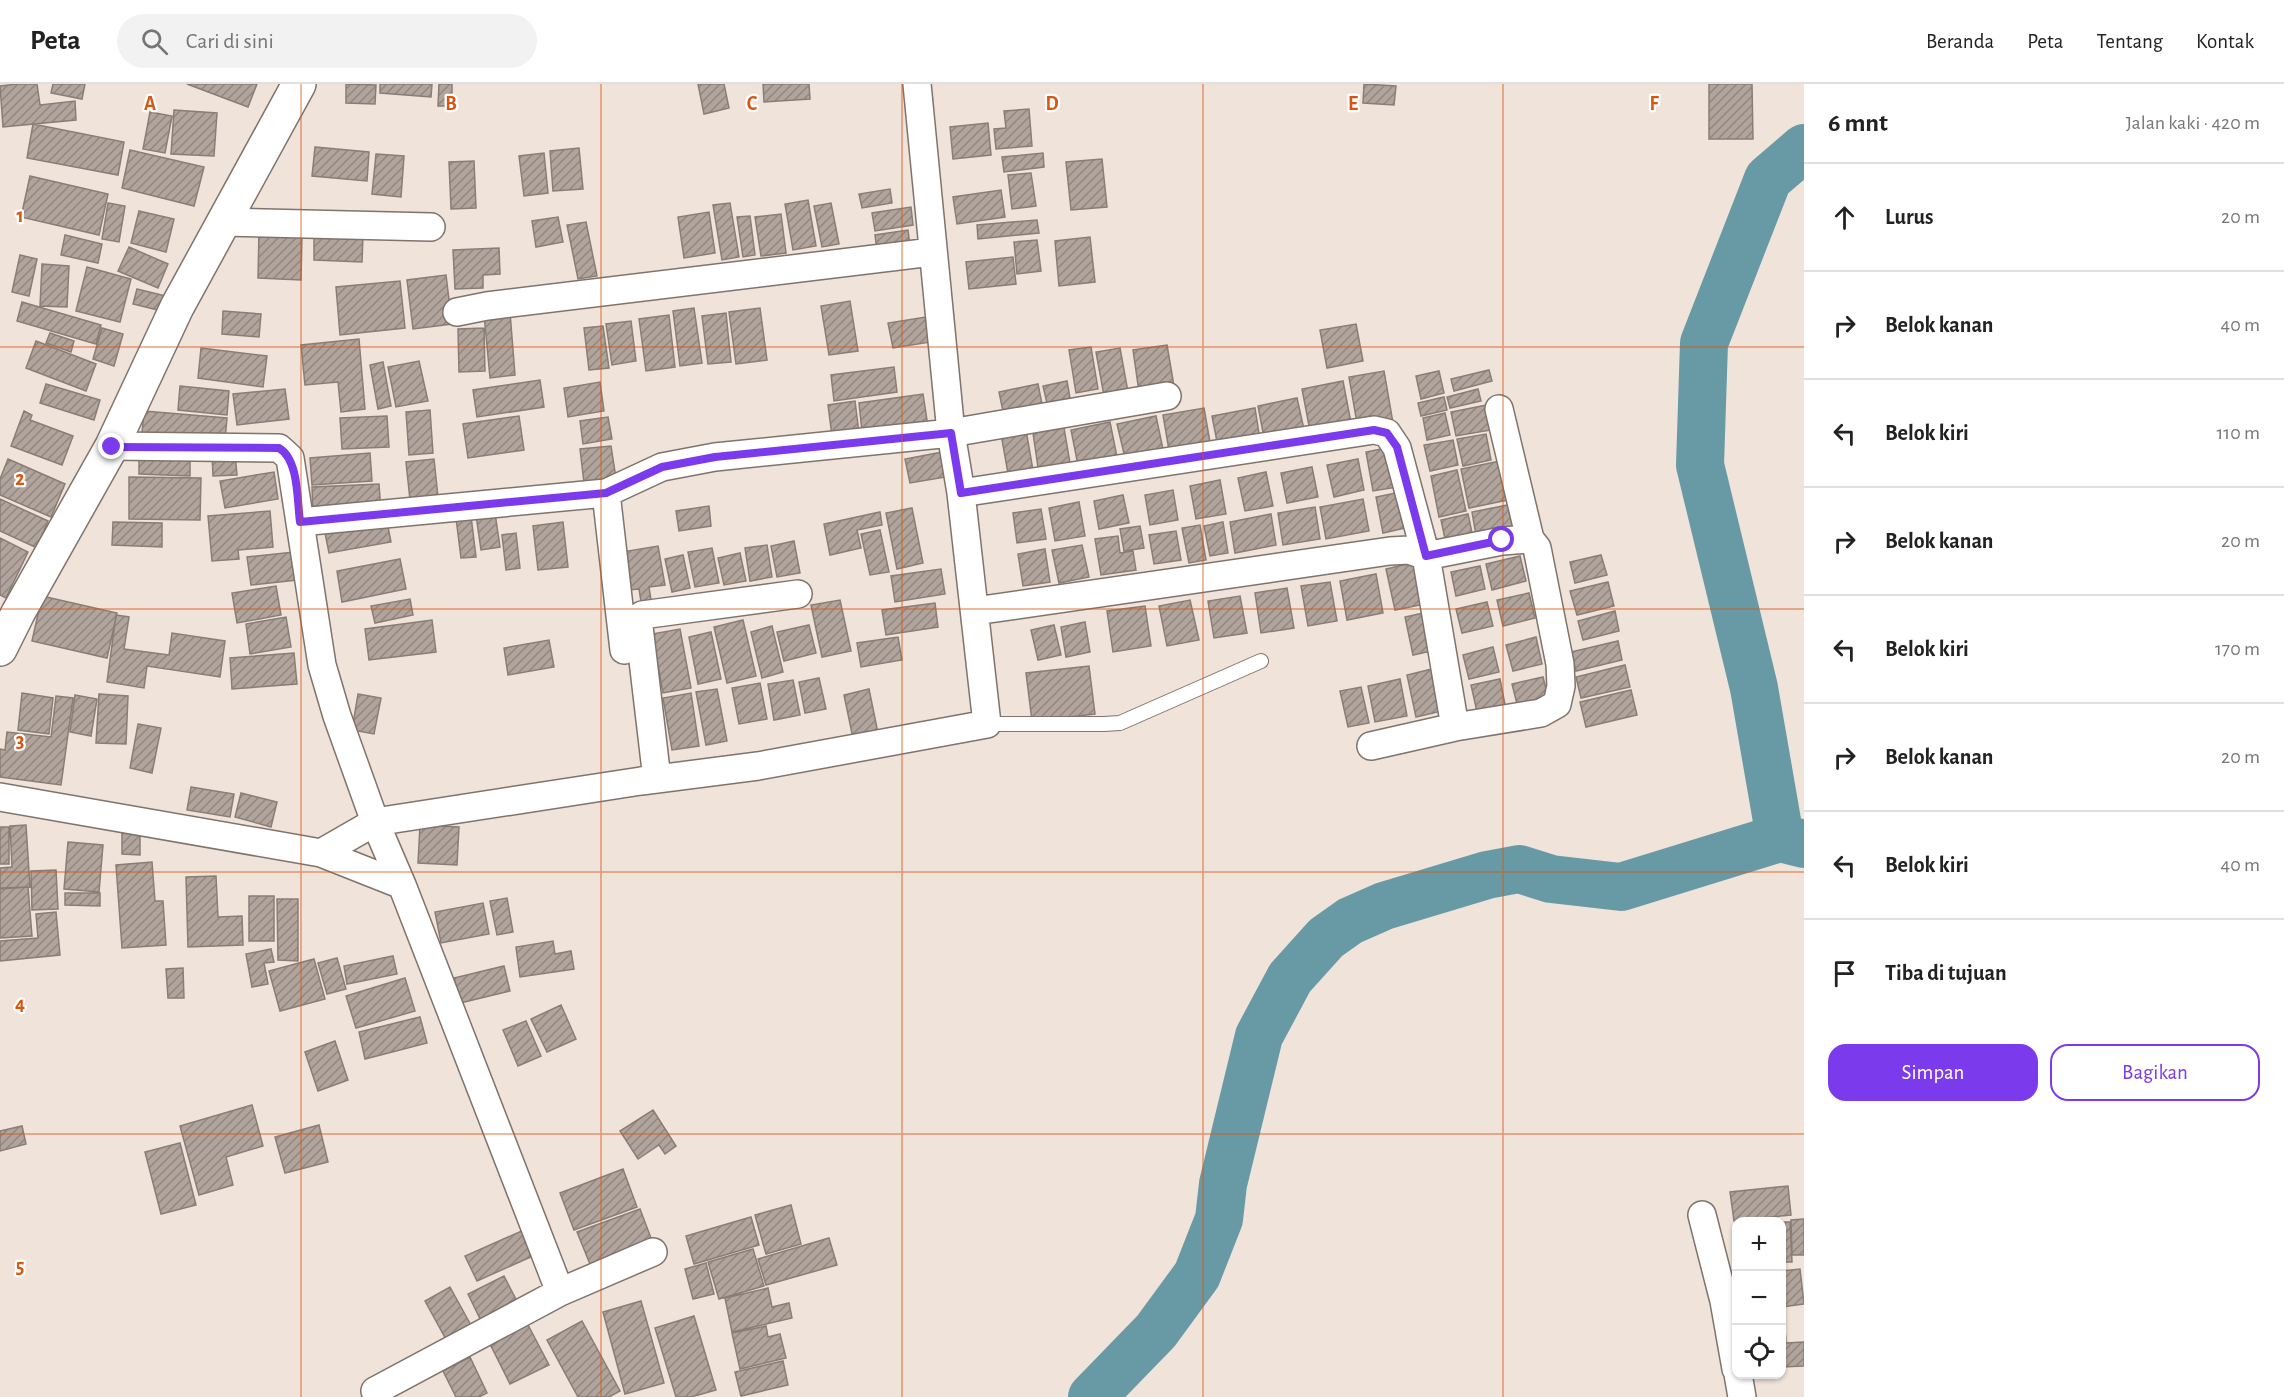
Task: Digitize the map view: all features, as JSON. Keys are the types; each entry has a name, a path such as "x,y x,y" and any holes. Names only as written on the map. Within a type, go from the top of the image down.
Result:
{"street":[{"path":"0,649 9,609 112,447 177,307 299,84"},
{"path":"321,853 375,822 649,780 758,766 987,724 961,493 951,433 917,84"},
{"path":"223,222 431,227"},
{"path":"457,312 487,306 932,252"},
{"path":"300,522 606,493 662,467 715,457 951,433 1167,396"},
{"path":"1371,746 1541,713 1557,704 1562,686 1560,664 1537,548 1530,539 1499,409"},
{"path":"961,493 1374,430 1387,433 1397,447 1426,556 1455,728"},
{"path":"112,447 279,448 286,452 292,464 322,665 337,716 375,822 402,885 560,1292"},
{"path":"606,493 649,780"},
{"path":"975,611 1390,551 1409,550 1426,556 1502,540 1530,539"},
{"path":"649,780 638,618 642,615 798,594"},
{"path":"0,797 321,853 402,885"},
{"path":"1702,1215 1732,1343"},
{"path":"375,1391 560,1292 653,1252"},
{"path":"1738,1379 1742,1397"}],"lane":[{"path":"987,724 1120,723 1262,661"}],"building":[{"path":"37,84 40,105 75,101 76,120 3,127 0,86"},
{"path":"53,84 85,84 82,99 51,93"},
{"path":"187,84 257,84 248,107"},
{"path":"346,84 376,85 375,104 346,103"},
{"path":"380,84 432,84 431,97 380,93"},
{"path":"439,84 452,84 452,106 438,106"},
{"path":"698,84 724,84 729,108 704,114"},
{"path":"763,84 809,84 810,99 764,102"},
{"path":"1364,84 1396,86 1394,105 1363,103"},
{"path":"1709,84 1752,84 1753,139 1709,139"},
{"path":"1029,109 1032,146 996,149 994,129 1006,128 1004,111"},
{"path":"174,110 217,113 214,156 171,154"},
{"path":"150,112 172,116 165,153 143,149"},
{"path":"988,123 991,155 953,159 950,127"},
{"path":"33,124 124,142 118,175 27,158"},
{"path":"315,147 369,152 367,181 312,176"},
{"path":"579,148 583,189 553,191 550,151"},
{"path":"130,150 204,167 194,206 122,188"},
{"path":"544,153 548,193 524,196 519,156"},
{"path":"1043,153 1044,167 1004,172 1002,157"},
{"path":"376,154 404,156 401,197 372,194"},
{"path":"1102,159 1107,207 1071,210 1066,162"},
{"path":"474,161 476,208 451,209 449,162"},
{"path":"1031,173 1036,206 1012,209 1008,175"},
{"path":"30,176 108,194 99,235 21,217"},
{"path":"890,189 892,203 862,208 859,194"},
{"path":"1001,190 1005,217 957,224 953,197"},
{"path":"808,200 816,246 793,250 785,204"},
{"path":"108,203 125,206 119,242 102,239"},
{"path":"730,203 739,257 722,260 713,205"},
{"path":"831,203 839,244 822,247 814,206"},
{"path":"911,207 913,225 875,231 872,213"},
{"path":"139,211 174,219 166,252 131,243"},
{"path":"709,212 715,253 684,258 678,217"},
{"path":"781,214 786,253 761,256 755,217"},
{"path":"750,216 755,255 743,257 737,217"},
{"path":"558,217 563,242 536,247 532,221"},
{"path":"1037,220 1039,233 978,239 977,225"},
{"path":"586,222 597,276 578,279 567,225"},
{"path":"259,230 302,232 301,280 258,278"},
{"path":"908,230 910,246 877,250 875,235"},
{"path":"314,233 363,234 362,262 314,260"},
{"path":"65,235 102,244 98,263 61,255"},
{"path":"1090,237 1095,282 1059,286 1055,241"},
{"path":"1037,240 1041,271 1017,274 1014,242"},
{"path":"129,247 168,264 158,288 118,271"},
{"path":"499,248 500,274 483,275 483,288 455,289 453,250"},
{"path":"20,255 37,259 29,296 12,292"},
{"path":"1013,257 1016,284 969,289 966,262"},
{"path":"42,264 69,266 67,307 40,306"},
{"path":"87,267 131,279 120,322 76,311"},
{"path":"446,275 452,324 413,329 407,280"},
{"path":"400,281 405,328 340,335 336,287"},
{"path":"137,289 170,297 166,312 133,304"},
{"path":"850,301 858,351 829,355 821,306"},
{"path":"22,302 101,325 96,344 17,321"},
{"path":"694,308 702,363 680,366 673,311"},
{"path":"760,308 767,360 736,364 729,312"},
{"path":"223,311 261,314 259,337 222,334"},
{"path":"510,312 515,375 490,378 484,314"},
{"path":"726,313 731,362 708,364 702,316"},
{"path":"669,315 675,367 646,371 639,319"},
{"path":"932,316 937,341 893,348 888,323"},
{"path":"631,321 636,361 612,365 606,324"},
{"path":"1356,324 1363,361 1327,368 1320,330"},
{"path":"603,326 609,368 589,370 584,328"},
{"path":"102,328 123,334 114,366 93,359"},
{"path":"484,328 485,371 459,372 458,329"},
{"path":"50,333 74,341 71,352 46,343"},
{"path":"359,339 365,409 341,412 338,382 305,385 301,345"},
{"path":"36,341 96,364 86,391 26,368"},
{"path":"1167,345 1174,386 1139,392 1133,350"},
{"path":"1091,347 1098,389 1076,393 1069,350"},
{"path":"201,348 267,356 263,387 198,378"},
{"path":"1120,348 1128,392 1104,396 1096,352"},
{"path":"419,361 428,401 396,407 388,367"},
{"path":"383,362 391,406 378,409 370,365"},
{"path":"894,367 897,392 834,401 831,375"},
{"path":"1489,370 1492,381 1454,391 1451,379"},
{"path":"1384,371 1393,423 1358,429 1349,377"},
{"path":"1439,371 1444,393 1421,399 1416,376"},
{"path":"540,380 544,407 477,417 473,390"},
{"path":"1067,381 1070,398 1047,403 1043,386"},
{"path":"1343,381 1352,428 1311,436 1302,389"},
{"path":"600,382 604,411 568,417 564,388"},
{"path":"46,384 100,400 94,420 40,403"},
{"path":"1038,384 1044,414 1005,421 999,392"},
{"path":"180,386 229,391 227,415 178,410"},
{"path":"285,389 289,419 237,425 233,394"},
{"path":"1478,389 1481,401 1450,408 1447,397"},
{"path":"923,394 929,433 863,441 859,403"},
{"path":"1444,397 1447,410 1421,416 1418,403"},
{"path":"1297,398 1305,434 1265,443 1258,406"},
{"path":"855,401 860,441 833,444 828,405"},
{"path":"1492,404 1497,429 1456,436 1451,412"},
{"path":"1204,408 1211,448 1170,456 1163,415"},
{"path":"1255,408 1260,440 1218,447 1212,416"},
{"path":"430,410 433,453 409,455 406,412"},
{"path":"24,411 32,415 30,420 73,436 62,465 11,446"},
{"path":"144,411 227,418 225,440 142,433"},
{"path":"1445,413 1450,435 1427,440 1423,418"},
{"path":"387,416 389,447 342,449 340,418"},
{"path":"519,416 524,450 468,458 463,424"},
{"path":"1156,416 1164,454 1126,462 1117,424"},
{"path":"608,417 612,439 583,444 580,421"},
{"path":"1110,422 1118,462 1079,470 1071,430"},
{"path":"1064,428 1071,469 1039,474 1033,433"},
{"path":"1026,430 1034,476 1009,479 1001,434"},
{"path":"1486,434 1491,460 1463,466 1457,439"},
{"path":"1453,440 1458,465 1430,471 1424,445"},
{"path":"611,446 616,478 584,483 580,449"},
{"path":"1396,446 1404,486 1373,491 1366,452"},
{"path":"948,451 952,476 910,483 905,459"},
{"path":"139,452 190,453 190,476 139,474"},
{"path":"235,453 237,475 213,476 212,455"},
{"path":"370,453 372,481 312,485 310,458"},
{"path":"8,459 65,484 51,517 0,495 0,479"},
{"path":"434,459 438,497 410,500 406,462"},
{"path":"1358,459 1364,490 1334,497 1327,465"},
{"path":"1505,460 1513,499 1469,508 1461,469"},
{"path":"1312,467 1318,497 1287,503 1281,473"},
{"path":"1457,470 1466,511 1439,517 1431,476"},
{"path":"274,472 278,499 225,508 220,481"},
{"path":"1266,472 1273,506 1245,511 1238,478"},
{"path":"129,477 201,478 200,520 129,519"},
{"path":"1220,480 1226,514 1196,519 1190,486"},
{"path":"379,484 381,512 313,515 312,487"},
{"path":"1173,490 1178,520 1150,525 1145,495"},
{"path":"1406,491 1414,526 1383,533 1376,497"},
{"path":"1123,495 1129,523 1099,529 1094,501"},
{"path":"0,499 48,521 37,548 0,531"},
{"path":"1363,499 1369,531 1326,539 1320,507"},
{"path":"1079,502 1085,536 1055,541 1049,508"},
{"path":"1513,504 1519,533 1477,541 1472,512"},
{"path":"709,506 711,526 679,531 676,511"},
{"path":"1315,507 1320,539 1283,545 1278,513"},
{"path":"912,508 923,563 897,569 886,513"},
{"path":"1041,509 1046,539 1017,543 1013,513"},
{"path":"270,511 273,547 238,550 239,559 212,561 208,516"},
{"path":"880,512 882,525 857,530 861,548 830,555 824,524"},
{"path":"495,513 500,547 481,550 476,515"},
{"path":"1271,514 1276,545 1235,553 1230,522"},
{"path":"1468,514 1474,542 1447,548 1441,520"},
{"path":"471,516 476,557 461,558 456,518"},
{"path":"386,517 391,542 329,553 324,528"},
{"path":"113,522 162,523 162,547 112,545"},
{"path":"563,522 568,567 538,570 533,526"},
{"path":"1223,522 1228,553 1210,556 1204,526"},
{"path":"1200,525 1206,560 1189,563 1182,528"},
{"path":"1140,526 1144,548 1124,551 1120,529"},
{"path":"880,530 889,572 870,575 861,534"},
{"path":"1176,531 1181,560 1154,564 1149,535"},
{"path":"516,533 520,568 506,570 502,535"},
{"path":"1118,536 1120,553 1133,551 1136,570 1101,575 1095,539"},
{"path":"0,538 28,552 6,598 0,595"},
{"path":"794,541 800,573 777,577 771,546"},
{"path":"767,545 772,577 750,581 745,548"},
{"path":"1082,545 1089,577 1059,583 1052,550"},
{"path":"658,546 665,585 649,587 652,606 642,608 639,589 628,590 622,552"},
{"path":"712,548 719,583 695,587 688,552"},
{"path":"1045,549 1050,582 1023,586 1018,554"},
{"path":"294,552 297,580 251,585 247,557"},
{"path":"740,553 746,581 724,585 718,558"},
{"path":"683,555 690,588 672,592 665,559"},
{"path":"1601,555 1607,575 1575,583 1570,562"},
{"path":"1520,556 1526,581 1492,590 1486,564"},
{"path":"400,559 406,589 342,602 337,571"},
{"path":"1416,562 1425,604 1395,610 1386,569"},
{"path":"1480,566 1485,589 1456,596 1451,572"},
{"path":"941,569 945,594 895,602 891,576"},
{"path":"1376,574 1383,613 1347,620 1340,581"},
{"path":"1330,582 1337,621 1308,626 1301,586"},
{"path":"1608,582 1614,606 1577,615 1570,591"},
{"path":"276,586 281,615 237,623 232,593"},
{"path":"1287,588 1294,628 1261,633 1255,593"},
{"path":"1529,593 1535,618 1503,626 1497,600"},
{"path":"42,596 117,613 107,658 32,641"},
{"path":"1240,596 1247,633 1214,638 1208,601"},
{"path":"410,599 413,615 375,623 371,606"},
{"path":"840,600 851,651 822,657 811,605"},
{"path":"1190,600 1199,640 1167,646 1159,606"},
{"path":"1487,602 1493,626 1462,633 1456,609"},
{"path":"935,603 938,627 886,635 882,610"},
{"path":"1145,606 1151,646 1113,652 1107,611"},
{"path":"1615,611 1619,631 1583,640 1578,621"},
{"path":"1428,612 1436,650 1413,655 1405,617"},
{"path":"116,615 129,617 124,649 169,655 172,633 225,641 220,677 147,666 144,688 107,682"},
{"path":"286,617 291,647 250,654 246,624"},
{"path":"432,620 436,652 369,660 365,629"},
{"path":"743,620 756,676 727,683 714,627"},
{"path":"1085,622 1090,652 1066,657 1061,627"},
{"path":"809,625 816,653 784,661 777,632"},
{"path":"1054,625 1061,655 1038,660 1031,630"},
{"path":"772,626 783,672 762,678 751,632"},
{"path":"680,629 691,688 663,693 652,634"},
{"path":"711,632 721,679 698,684 689,637"},
{"path":"898,637 902,660 861,667 857,643"},
{"path":"1536,637 1542,664 1513,671 1506,645"},
{"path":"549,640 554,667 508,675 504,648"},
{"path":"1618,641 1622,660 1576,671 1571,652"},
{"path":"1493,647 1499,672 1469,679 1463,655"},
{"path":"294,653 297,684 232,689 230,658"},
{"path":"1625,665 1630,687 1581,698 1576,677"},
{"path":"1089,666 1095,714 1032,721 1026,673"},
{"path":"1436,668 1446,710 1416,717 1407,675"},
{"path":"1543,677 1549,700 1518,708 1512,684"},
{"path":"819,678 826,709 805,713 799,682"},
{"path":"1400,679 1407,716 1375,722 1368,686"},
{"path":"1500,679 1506,710 1478,716 1471,685"},
{"path":"793,680 800,715 774,720 768,684"},
{"path":"760,683 767,719 739,724 732,688"},
{"path":"1361,687 1369,723 1348,727 1340,691"},
{"path":"717,689 727,741 706,745 696,692"},
{"path":"869,689 879,738 854,743 844,695"},
{"path":"1631,690 1637,715 1586,727 1580,702"},
{"path":"22,693 53,698 49,734 18,730"},
{"path":"691,693 699,746 672,750 663,698"},
{"path":"99,694 128,696 126,744 96,743"},
{"path":"358,694 381,698 374,734 352,730"},
{"path":"75,695 97,699 91,736 70,732"},
{"path":"56,696 73,698 61,785 0,777 0,749 5,750 7,732 51,737"},
{"path":"138,724 161,728 152,773 130,768"},
{"path":"191,787 234,794 230,817 187,810"},
{"path":"241,793 277,802 271,827 235,817"},
{"path":"26,825 30,887 0,888 0,868 12,867 10,826"},
{"path":"420,825 459,827 457,865 418,863"},
{"path":"0,827 9,827 9,864 0,864"},
{"path":"122,828 140,828 140,855 122,854"},
{"path":"68,842 103,845 99,892 64,889"},
{"path":"152,862 155,901 163,901 166,945 122,948 116,865"},
{"path":"56,870 58,909 32,910 31,871"},
{"path":"216,876 218,917 242,916 243,945 188,947 186,877"},
{"path":"28,887 32,936 0,938 0,889"},
{"path":"65,893 100,893 100,906 65,905"},
{"path":"249,896 274,896 274,941 249,941"},
{"path":"507,898 513,932 497,935 490,901"},
{"path":"277,899 298,899 298,961 278,960"},
{"path":"483,903 489,934 441,943 435,912"},
{"path":"56,912 60,955 0,961 0,941 38,938 36,914"},
{"path":"553,941 555,954 571,951 574,969 520,977 516,947"},
{"path":"271,949 274,962 264,963 268,984 252,987 246,954"},
{"path":"393,956 397,974 347,984 344,966"},
{"path":"337,958 346,989 327,994 318,963"},
{"path":"314,959 325,999 280,1011 269,971"},
{"path":"504,966 510,991 460,1003 454,978"},
{"path":"183,968 184,998 168,998 166,969"},
{"path":"405,978 415,1011 356,1028 346,996"},
{"path":"561,1005 576,1039 547,1052 531,1019"},
{"path":"420,1017 427,1043 365,1059 359,1032"},
{"path":"526,1021 541,1056 518,1066 503,1030"},
{"path":"335,1041 348,1080 318,1091 305,1052"},
{"path":"252,1105 263,1146 226,1157 233,1185 199,1195 180,1126"},
{"path":"653,1110 676,1146 665,1154 659,1145 638,1159 620,1131"},
{"path":"319,1125 328,1162 285,1173 275,1137"},
{"path":"22,1126 26,1144 0,1151 0,1131"},
{"path":"180,1143 196,1205 161,1214 145,1152"},
{"path":"623,1169 637,1207 574,1230 560,1193"},
{"path":"1788,1186 1791,1215 1733,1217 1730,1192"},
{"path":"791,1205 801,1244 766,1254 755,1215"},
{"path":"640,1209 654,1246 592,1269 577,1232"},
{"path":"751,1217 759,1245 694,1264 686,1236"},
{"path":"1804,1219 1804,1255 1792,1255 1791,1220"},
{"path":"1786,1222 1790,1222 1792,1262 1786,1262"},
{"path":"524,1230 535,1255 477,1281 465,1256"},
{"path":"829,1238 837,1265 766,1285 758,1259"},
{"path":"753,1249 764,1286 719,1299 708,1262"},
{"path":"706,1263 714,1294 693,1299 685,1269"},
{"path":"1800,1269 1804,1304 1786,1306 1786,1271"},
{"path":"504,1276 522,1311 485,1329 468,1294"},
{"path":"450,1287 473,1329 448,1343 425,1301"},
{"path":"768,1288 772,1307 789,1303 792,1318 732,1332 725,1298"},
{"path":"641,1301 664,1383 625,1394 603,1312"},
{"path":"694,1316 716,1390 691,1397 676,1397 655,1328"},
{"path":"582,1321 620,1391 609,1397 578,1397 547,1340"},
{"path":"527,1323 549,1365 510,1384 489,1342"},
{"path":"766,1326 768,1337 780,1334 786,1358 740,1369 732,1333"},
{"path":"1804,1342 1804,1366 1786,1367 1786,1343"},
{"path":"470,1357 487,1393 479,1397 456,1397 443,1371"},
{"path":"783,1361 788,1385 741,1396 735,1372"}],"waterway":[{"path":"1780,838 1754,688 1700,465 1704,343 1768,179 1804,148"},
{"path":"1092,1397 1156,1331 1197,1275 1219,1219 1223,1184 1259,1036 1290,978 1326,938 1350,921 1384,906 1487,875 1519,869 1551,879 1621,887 1780,838 1804,844"}],"route":[{"path":"112,447 279,448 286,452 292,464 300,522 606,493 662,467 715,457 951,433 961,493 1374,430 1387,433 1397,447 1426,556 1502,540"}]}
